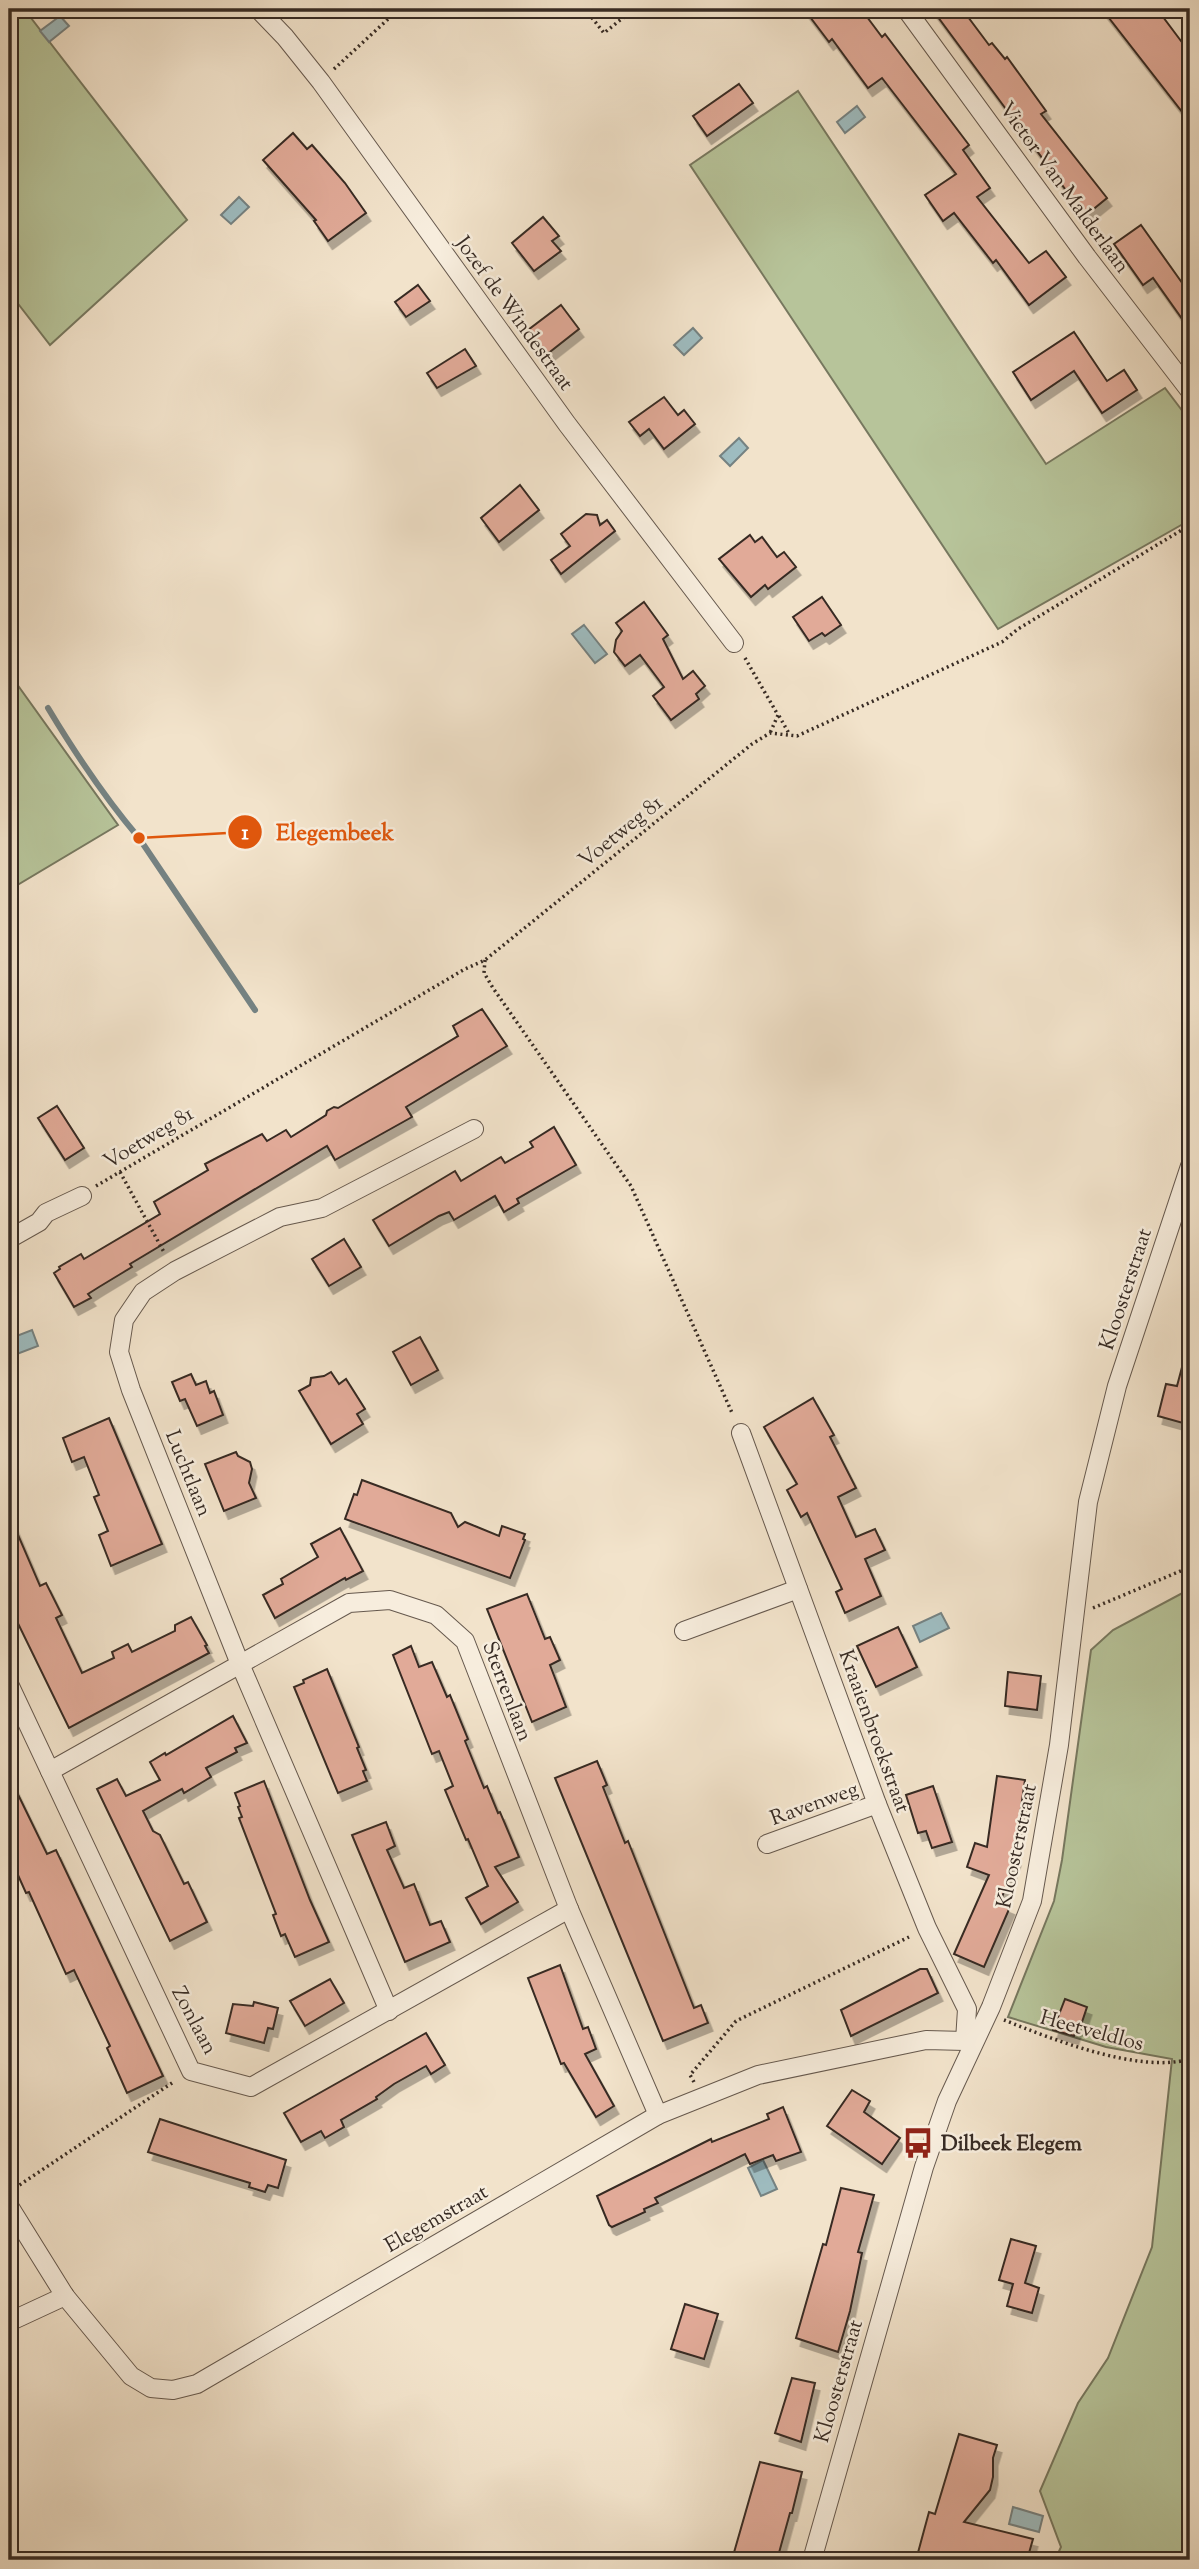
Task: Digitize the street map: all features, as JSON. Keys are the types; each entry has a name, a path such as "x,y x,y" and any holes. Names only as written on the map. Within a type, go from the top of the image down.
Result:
{"street":[{"name":"Jozef de Windestraat","path":"258,9 285,37 321,82 566,424 734,643"},
{"name":"Victor Van Malderlaan","path":"906,9 1087,257 1190,391"},
{"name":"Luchtlaan","path":"390,2011 240,1664 131,1390 119,1352 124,1320 143,1292 175,1271 280,1217 322,1208 474,1129"},
{"name":"Kloosterstraat","path":"812,2560 923,2167 968,2044 988,2012 1032,1901 1059,1745 1088,1502 1114,1399 1190,1166"},
{"path":"9,1239 39,1222 46,1213 82,1196"},
{"name":"Kraaienbroekstraat","path":"741,1433 877,1804 927,1928 967,2009 968,2044"},
{"path":"684,1631 798,1589"},
{"name":"Sterrenlaan","path":"50,1771 349,1603 390,1600 436,1615 465,1641 569,1909 658,2115"},
{"name":"Zonlaan","path":"9,1684 191,2071 251,2087 569,1909"},
{"name":"Ravenweg","path":"767,1844 877,1804"},
{"name":"Elegemstraat","path":"9,2206 65,2296 131,2376 151,2388 173,2390 197,2384 658,2115 703,2095 758,2075 926,2040 968,2044"},
{"path":"9,2322 65,2296"}],"path":[{"path":"321,82 399,9"},
{"path":"586,9 604,33 634,9"},
{"path":"778,715 770,733 797,736 1002,642 1018,629 1190,525"},
{"path":"734,643 790,735"},
{"name":"Voetweg 81","path":"82,1196 465,969 485,960 752,744 770,733"},
{"path":"485,960 484,973 493,988 631,1186 741,1433"},
{"path":"119,1172 175,1271"},
{"path":"1076,1616 1190,1567"},
{"path":"703,2095 690,2075 736,2021 927,1928"},
{"name":"Heetveldlos","path":"988,2012 1051,2039 1101,2052 1146,2062 1173,2064 1190,2059"},
{"path":"9,2192 191,2071"}],"green space":[{"path":"9,9 24,9 187,220 50,345 9,292"},
{"path":"798,91 1046,464 1165,388 1190,421 1190,520 998,629 690,165"},
{"path":"9,673 118,825 9,890"},
{"path":"1190,1589 1190,2560 1055,2560 1061,2547 1040,2491 1078,2403 1108,2358 1152,2247 1172,2059 1106,2047 1008,2017 1054,1901 1091,1650 1113,1630"}],"water":[{"path":"60,16 69,26 49,42 40,31"},
{"path":"857,106 865,117 845,133 837,122"},
{"path":"239,197 249,207 231,224 221,215"},
{"path":"693,328 702,338 684,355 674,345"},
{"path":"739,438 748,448 730,466 720,456"},
{"path":"584,625 607,654 595,663 572,634"},
{"path":"32,1330 38,1346 9,1357 9,1339"},
{"path":"941,1613 949,1628 920,1642 913,1626"},
{"path":"763,2160 777,2189 761,2196 748,2168"},
{"path":"1013,2507 1043,2516 1039,2532 1009,2524"}],"building":[{"path":"804,9 861,9 882,37 885,34 969,145 963,150 990,188 977,197 1029,263 1046,251 1066,277 1029,305 996,260 993,263 954,213 943,221 925,195 956,174 882,78 868,88 832,39 829,42"},
{"path":"932,9 962,9 989,45 992,43 1005,59 1007,57 1046,111 1041,114 1107,198 1085,216"},
{"path":"1102,9 1157,9 1190,53 1190,122"},
{"path":"739,84 753,103 707,136 693,116"},
{"path":"293,133 307,149 312,145 345,183 366,213 328,241 314,221 316,220 263,160"},
{"path":"543,217 559,236 552,241 561,251 534,271 512,243"},
{"path":"1141,225 1190,294 1190,330 1153,278 1143,285 1114,244"},
{"path":"418,285 430,301 406,317 395,302"},
{"path":"561,305 579,329 546,355 528,330"},
{"path":"1074,332 1107,381 1124,370 1137,390 1102,413 1074,371 1031,400 1013,372"},
{"path":"465,349 476,366 437,388 427,373"},
{"path":"664,397 678,415 684,410 695,424 664,449 649,429 640,436 629,422"},
{"path":"520,485 539,510 499,542 481,518"},
{"path":"586,514 597,515 600,525 607,520 615,531 561,574 551,560 570,546 561,534"},
{"path":"750,535 755,542 762,537 777,557 784,552 796,567 768,589 765,585 751,597 719,559"},
{"path":"822,597 841,625 825,636 822,633 809,641 793,617"},
{"path":"644,602 668,635 663,639 683,679 693,671 705,686 696,694 699,699 671,720 653,696 664,687 640,655 625,666 614,652 616,640 622,631 616,623"},
{"path":"482,1009 507,1046 406,1107 412,1117 335,1160 327,1146 130,1264 132,1267 88,1294 91,1298 74,1307 54,1273 59,1267 81,1254 84,1259 160,1214 154,1202 208,1170 205,1164 262,1134 267,1141 286,1130 291,1137 326,1115 327,1111 338,1108 458,1036 453,1026"},
{"path":"57,1106 84,1148 65,1160 38,1118"},
{"path":"554,1127 576,1165 517,1199 519,1203 504,1212 495,1196 454,1220 449,1212 439,1216 389,1246 373,1220 455,1171 461,1181 501,1157 505,1163 533,1147 530,1142"},
{"path":"344,1239 361,1267 329,1286 312,1259"},
{"path":"420,1337 438,1370 411,1385 393,1352"},
{"path":"1185,1356 1190,1357 1190,1425 1158,1416 1166,1384 1177,1386"},
{"path":"331,1372 339,1384 346,1379 365,1409 357,1414 363,1424 331,1444 299,1391 310,1385 311,1378"},
{"path":"191,1374 196,1385 206,1381 210,1393 214,1391 223,1415 197,1426 185,1399 180,1401 172,1382"},
{"path":"813,1398 834,1435 830,1437 856,1488 838,1497 856,1537 875,1529 885,1550 865,1559 881,1596 845,1613 836,1592 842,1589 807,1513 801,1517 787,1490 797,1484 764,1427"},
{"path":"109,1418 162,1544 111,1566 99,1535 108,1531 94,1497 99,1495 84,1457 72,1462 63,1438"},
{"path":"236,1452 250,1462 252,1469 249,1483 256,1498 224,1511 205,1464"},
{"path":"362,1480 451,1513 458,1527 465,1522 499,1536 502,1526 525,1534 510,1578 345,1519"},
{"path":"9,1514 40,1586 46,1583 62,1615 56,1618 82,1673 114,1658 112,1652 128,1644 132,1652 175,1631 175,1625 191,1617 209,1653 69,1728 9,1605"},
{"path":"340,1528 363,1571 346,1580 345,1578 275,1618 263,1595 283,1584 281,1579 318,1557 311,1544"},
{"path":"527,1594 545,1639 550,1637 560,1660 550,1665 566,1707 532,1722 487,1609"},
{"path":"898,1627 917,1667 876,1687 857,1646"},
{"path":"411,1646 419,1667 432,1662 447,1697 450,1695 484,1788 487,1786 519,1857 495,1867 518,1902 481,1924 466,1898 488,1886 445,1790 453,1786 439,1751 432,1754 393,1655"},
{"path":"327,1669 359,1747 357,1748 366,1770 363,1771 367,1781 338,1793 294,1687"},
{"path":"1008,1672 1041,1676 1037,1710 1005,1706"},
{"path":"233,1716 247,1743 235,1748 237,1752 206,1768 211,1777 184,1793 182,1789 143,1811 153,1831 160,1835 184,1884 188,1882 207,1922 170,1941 97,1789 117,1779 126,1796 160,1780 150,1762"},
{"path":"597,1761 607,1785 603,1787 625,1843 628,1841 694,2008 701,2005 708,2023 663,2041 555,1778"},
{"path":"9,1776 47,1854 56,1850 163,2076 127,2093 107,2048 110,2046 74,1970 66,1974 9,1855"},
{"path":"997,1776 1025,1780 1014,1857 1016,1858 1000,1903 1010,1907 984,1967 954,1954 989,1875 967,1867 975,1843 987,1847"},
{"path":"264,1781 329,1942 295,1957 285,1934 281,1936 273,1915 276,1914 239,1818 242,1817 235,1793"},
{"path":"933,1786 952,1842 932,1848 926,1831 918,1833 906,1795"},
{"path":"386,1822 395,1846 387,1850 404,1888 414,1884 430,1925 441,1921 450,1942 405,1962 352,1835"},
{"path":"560,1965 583,2029 588,2027 596,2049 585,2054 614,2106 596,2117 564,2063 561,2064 528,1978"},
{"path":"920,1969 927,1969 938,1993 851,2036 841,2010"},
{"path":"330,1979 344,2003 305,2026 290,2001"},
{"path":"1065,1999 1087,2007 1080,2028 1077,2027 1074,2036 1053,2030"},
{"path":"254,2002 278,2008 273,2029 268,2028 264,2043 226,2033 233,2004 253,2006"},
{"path":"426,2033 445,2065 431,2074 426,2066 341,2120 344,2127 325,2138 321,2131 301,2142 284,2113"},
{"path":"852,2090 870,2101 864,2112 900,2138 882,2164 827,2126"},
{"path":"783,2107 801,2152 776,2161 773,2155 750,2164 745,2154 655,2198 658,2203 644,2209 645,2212 612,2227 609,2225 597,2196 711,2139 712,2142 769,2119 767,2114"},
{"path":"160,2119 286,2160 278,2188 268,2185 265,2192 249,2187 250,2183 148,2152"},
{"path":"841,2188 874,2195 858,2252 862,2253 838,2352 796,2338"},
{"path":"1011,2239 1036,2246 1025,2283 1039,2288 1032,2313 1007,2306 1013,2284 999,2280"},
{"path":"685,2304 718,2314 704,2359 671,2349"},
{"path":"792,2378 815,2383 801,2442 775,2433"},
{"path":"959,2434 997,2445 990,2490 964,2522 1033,2539 1027,2560 916,2560 929,2512 935,2514"},
{"path":"760,2462 802,2472 777,2560 749,2560 733,2556"}],"waterway":[{"path":"48,708 91,775 139,838 255,1010"}],"place":[{"name":"Elegembeek","path":"139,838"},
{"name":"Dilbeek Elegem","path":"918,2143"}]}
